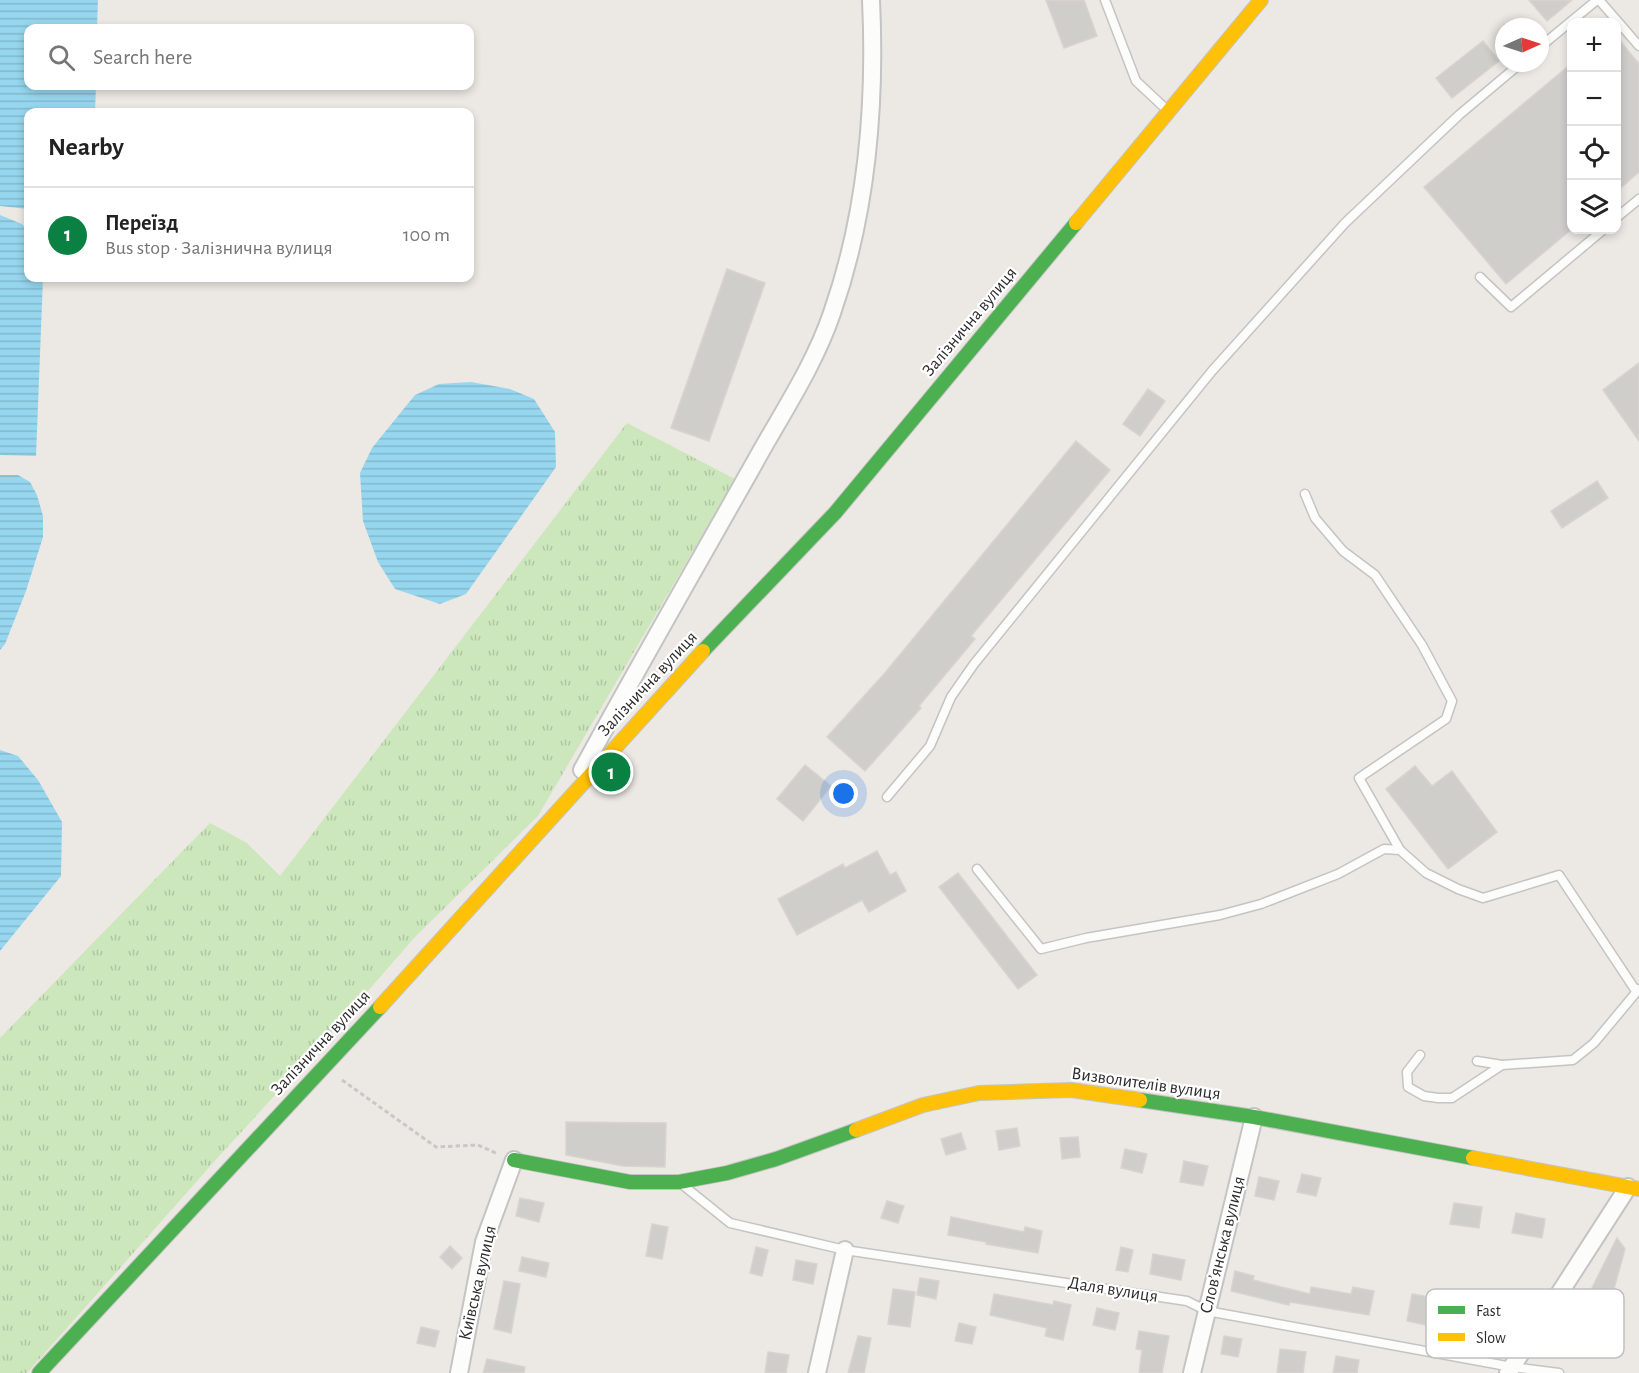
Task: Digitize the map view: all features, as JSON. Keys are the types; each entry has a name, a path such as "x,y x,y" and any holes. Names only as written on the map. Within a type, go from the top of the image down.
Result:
{"main road":[{"name":"Залізнична вулиця","path":"39,1373 442,941 689,665 835,513 1261,0"},
{"name":"Визволителів вулиця","path":"514,1160 630,1182 679,1182 727,1173 776,1159 923,1105 979,1094 1071,1090 1254,1118 1633,1188"}],"street":[{"path":"564,802 659,628 798,388 832,315 855,236 872,110 871,0"},
{"name":"Слов’янська вулиця","path":"1191,1373 1254,1118"},
{"name":"Київська вулиця","path":"459,1373 484,1242 514,1160"},
{"path":"1565,1289 1633,1188"},
{"path":"817,1373 845,1250"}],"lane":[{"path":"1105,0 1136,81 1169,111"},
{"path":"1549,40 1598,0 1639,46"},
{"path":"887,797 930,746 951,697 974,664 1212,371 1345,223 1459,115 1510,72"},
{"path":"1621,215 1639,199"},
{"path":"1480,277 1511,307 1598,234"},
{"path":"1305,494 1315,518 1336,543 1375,575 1422,645 1452,701 1446,719 1359,778 1400,850 1426,873 1483,898 1559,875 1637,990 1594,1043 1573,1060 1502,1065 1478,1061"},
{"path":"978,869 1041,949 1086,938 1220,915 1261,904 1338,874 1384,849 1400,850"},
{"path":"1420,1055 1407,1072 1408,1088 1424,1096 1438,1098 1452,1098 1502,1065"},
{"name":"Даля вулиця","path":"679,1182 730,1223 845,1250 1187,1301 1207,1311 1426,1354"},
{"name":"Даля вулиця","path":"1448,1358 1510,1370 1559,1373"}],"path":[{"path":"323,1067 436,1147 478,1145 514,1160"}],"green space":[{"path":"627,423 735,479 538,816 415,937 27,1373 0,1373 0,1038 210,823 247,843 280,876"}],"water":[{"path":"0,0 98,0 97,24 24,24 24,90 96,90 95,108 24,108 24,209 0,206"},
{"path":"0,215 24,226 24,282 43,282 36,456 0,455"},
{"path":"471,382 510,389 534,399 555,432 556,467 466,594 440,604 395,589 378,562 363,521 360,473 372,448 415,395 439,384"},
{"path":"0,475 18,475 30,482 37,495 43,516 43,537 26,591 5,644 0,650"},
{"path":"0,750 18,756 38,780 62,822 61,876 0,951"}],"building":[{"path":"1046,0 1084,0 1097,36 1064,48"},
{"path":"1529,0 1572,0 1549,19 1544,18"},
{"path":"1483,41 1495,56 1495,64 1452,98 1436,78"},
{"path":"1621,42 1639,64 1639,172 1621,188"},
{"path":"1567,67 1567,233 1506,284 1424,187"},
{"path":"727,269 765,283 709,441 671,428"},
{"path":"1639,363 1639,441 1603,390"},
{"path":"1148,389 1165,401 1140,436 1123,424"},
{"path":"1076,441 1110,470 971,636 975,639 919,706 921,708 865,771 827,737 884,674"},
{"path":"1597,481 1608,498 1562,528 1551,511"},
{"path":"805,765 831,786 803,821 777,799"},
{"path":"1415,766 1432,786 1452,771 1497,832 1448,869 1386,789"},
{"path":"877,851 890,875 896,872 906,891 869,912 862,900 797,935 778,899 843,864 845,868"},
{"path":"958,873 1037,975 1018,989 939,887"},
{"path":"566,1122 666,1123 665,1167 623,1166 566,1155"},
{"path":"1017,1128 1020,1146 999,1150 996,1131"},
{"path":"961,1133 966,1149 946,1155 941,1139"},
{"path":"1078,1137 1080,1157 1062,1159 1060,1138"},
{"path":"1125,1149 1147,1154 1142,1173 1121,1168"},
{"path":"1184,1161 1208,1166 1203,1186 1180,1182"},
{"path":"1302,1174 1321,1178 1316,1196 1297,1192"},
{"path":"1259,1177 1279,1181 1274,1200 1255,1196"},
{"path":"520,1198 544,1203 539,1222 516,1216"},
{"path":"887,1201 904,1206 898,1223 881,1218"},
{"path":"1454,1203 1482,1207 1479,1228 1450,1224"},
{"path":"1516,1213 1545,1219 1542,1238 1512,1233"},
{"path":"951,1217 1024,1232 1025,1227 1042,1231 1038,1253 948,1235"},
{"path":"652,1224 668,1227 662,1259 646,1256"},
{"path":"1617,1238 1625,1249 1614,1289 1592,1289"},
{"path":"450,1246 462,1258 452,1269 440,1257"},
{"path":"756,1247 768,1250 762,1276 750,1273"},
{"path":"1121,1247 1133,1250 1128,1272 1116,1270"},
{"path":"1153,1254 1185,1260 1181,1280 1150,1274"},
{"path":"522,1257 549,1263 546,1277 519,1271"},
{"path":"796,1260 817,1264 813,1284 793,1280"},
{"path":"1235,1271 1254,1276 1253,1280 1310,1294 1311,1287 1351,1294 1353,1287 1374,1291 1369,1315 1290,1302 1289,1305 1231,1291"},
{"path":"920,1278 939,1281 936,1299 917,1295"},
{"path":"504,1281 520,1284 511,1333 494,1329"},
{"path":"893,1289 915,1292 910,1327 888,1324"},
{"path":"994,1294 1053,1305 1054,1301 1071,1305 1063,1340 1045,1336 1047,1328 990,1315"},
{"path":"1412,1294 1426,1296 1426,1325 1407,1321"},
{"path":"1097,1308 1119,1313 1115,1330 1093,1325"},
{"path":"959,1323 976,1327 972,1344 955,1341"},
{"path":"421,1327 439,1331 435,1347 417,1343"},
{"path":"1139,1331 1169,1336 1162,1373 1139,1373 1142,1350 1136,1349"},
{"path":"858,1336 871,1338 864,1373 848,1373"},
{"path":"1224,1336 1242,1339 1238,1357 1221,1354"},
{"path":"1280,1349 1306,1352 1303,1373 1277,1373"},
{"path":"768,1352 789,1355 786,1373 765,1373"},
{"path":"1336,1356 1359,1360 1357,1373 1333,1373"},
{"path":"487,1359 525,1367 524,1373 483,1373"}],"traffic: fast":[{"path":"703,651 835,513 1076,223"},
{"path":"39,1373 380,1007"},
{"path":"1140,1100 1254,1117 1473,1158"},
{"path":"514,1160 630,1182 679,1182 727,1173 776,1159 856,1130"}],"traffic: slow":[{"path":"1076,223 1261,0"},
{"path":"380,1007 703,651"},
{"path":"856,1130 923,1105 979,1093 1071,1090 1140,1100"},
{"path":"1473,1158 1639,1189"}],"place":[{"name":"Переїзд","path":"611,772"}]}
